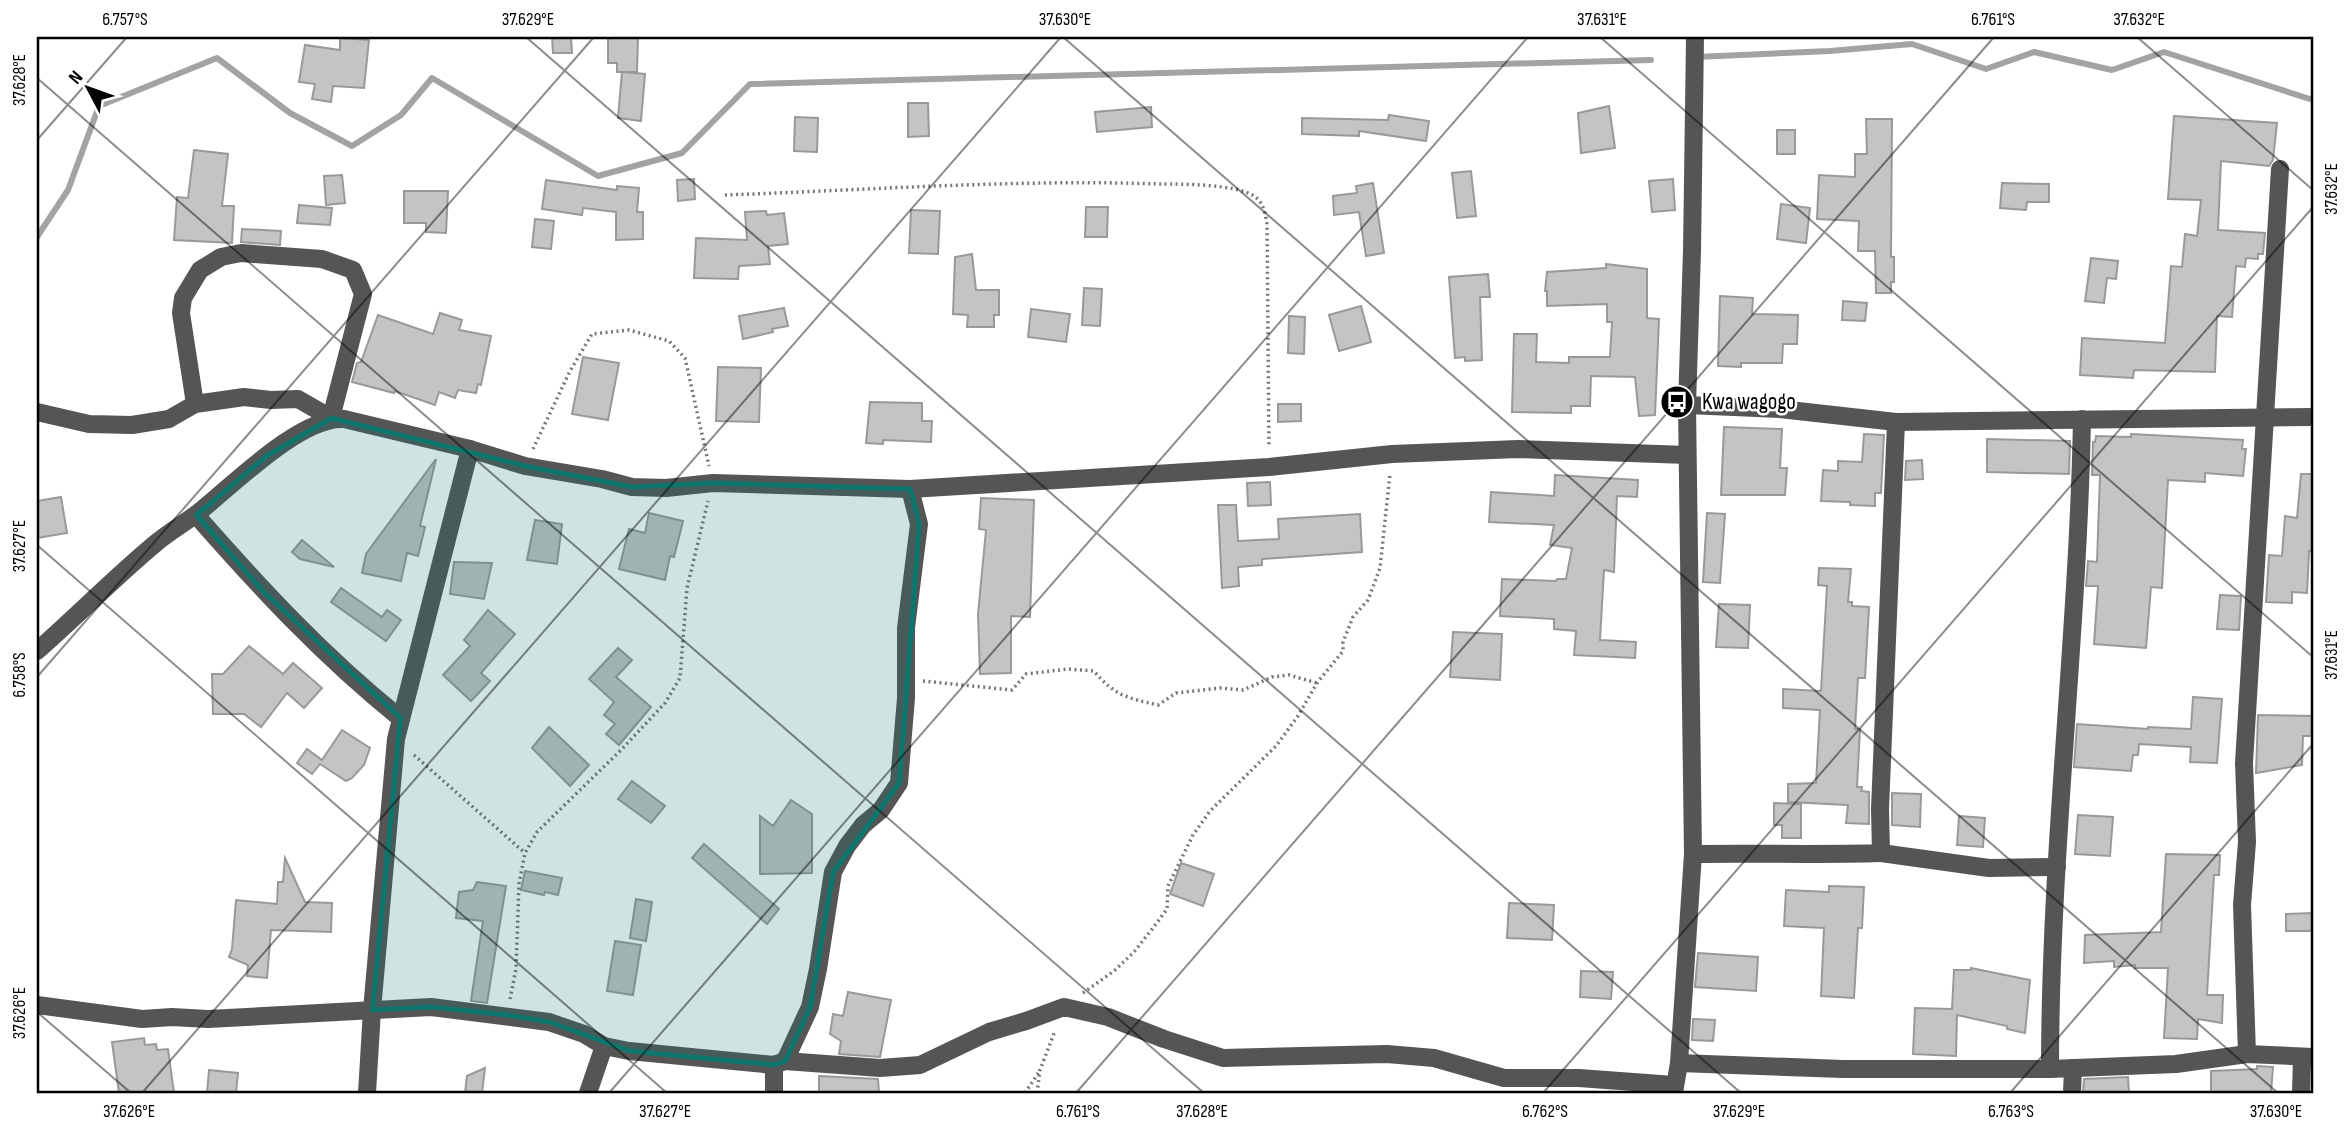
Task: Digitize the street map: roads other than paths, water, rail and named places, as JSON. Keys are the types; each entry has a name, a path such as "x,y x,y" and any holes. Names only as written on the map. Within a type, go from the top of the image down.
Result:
{"street":[{"path":"37,1005 142,1018 208,1019 431,1007 506,1015 563,1026 604,1046 697,1059 880,1069 920,1065 989,1032 1064,1007 1108,1017 1223,1058 1387,1054 1434,1058 1504,1078 1578,1078 1674,1089 1679,1063 1693,854 1687,405 1695,37"},
{"path":"2247,1054 2242,905 2246,842 2244,762 2280,169"},
{"path":"195,404 181,313 183,298 200,270 220,257 241,253 321,258 353,270 363,294 331,418"},
{"path":"37,412 89,424 132,425 169,419 195,404 244,397 298,399 331,418 471,449 525,466 632,487 666,488 713,483 910,489 1269,467 1392,454 1518,449 1687,455"},
{"path":"1687,405 1780,409 1896,422 2313,417"},
{"path":"37,651 156,542 196,515 266,456 311,426 331,418"},
{"path":"2050,1069 2050,974 2081,506 2082,419"},
{"path":"1881,853 1880,809 1896,422"},
{"path":"368,1093 372,1010 396,739 471,449"},
{"path":"774,1093 780,1063 810,1007 832,872 847,846 863,825 881,810 898,783 906,679 906,628 919,524 910,489"},
{"path":"196,515 263,592 360,686 400,718"},
{"path":"1693,854 1881,853 1989,869 2057,867"},
{"path":"588,1093 604,1046"},
{"path":"1679,1063 1843,1069 2050,1069 2176,1064 2247,1054 2308,1057 2301,1093"},
{"path":"2072,1093 2073,1068"}],"waterway":[{"path":"1696,57 1912,44 1986,69 2034,52 2112,70 2164,52 2313,100"},
{"path":"37,237 68,190 99,106 217,58 290,113 352,146 401,115 432,78 598,176 682,153 750,84 1651,60"}],"place":[{"name":"Kwa wagogo","path":"1677,402"}]}
